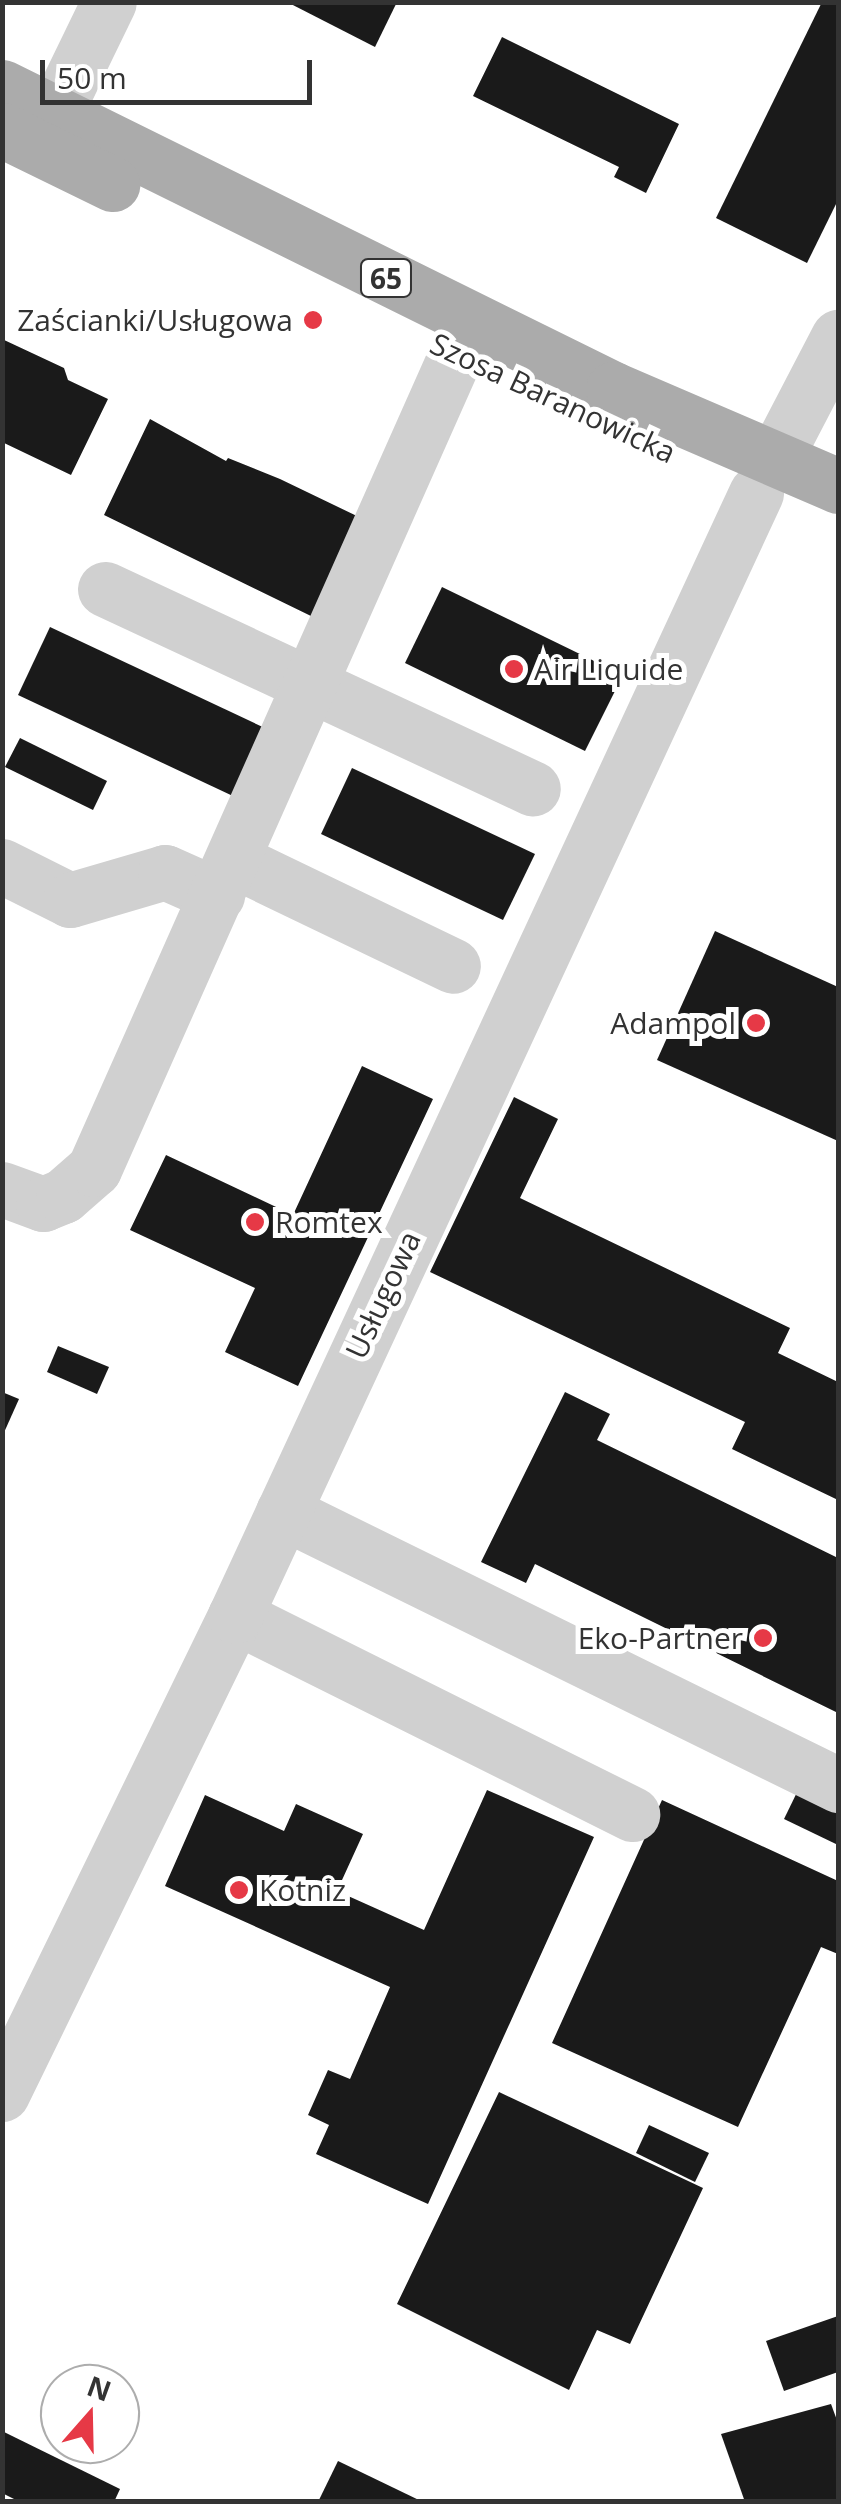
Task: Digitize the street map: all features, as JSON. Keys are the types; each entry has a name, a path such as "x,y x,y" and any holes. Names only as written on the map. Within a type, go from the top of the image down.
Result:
{"main road":[{"name":"Szosa Baranowicka","path":"2,87 37,126 465,337 765,477 838,524"},
{"name":"Szosa Baranowicka","path":"2,130 37,126"},
{"name":"Szosa Baranowicka","path":"465,337 549,397 765,477 838,486"},
{"path":"765,477 838,505"}],"street":[{"path":"37,126 109,2"},
{"path":"2,1189 43,1204 63,1196 94,1169 465,337"},
{"name":"Usługowa","path":"2,2094 234,1616 765,477 838,337"},
{"path":"104,590 533,789"},
{"path":"2,866 70,900 164,872 225,878 453,966"},
{"path":"283,1512 838,1786"},
{"path":"234,1616 632,1814"}],"building":[{"path":"287,2 397,2 375,47"},
{"path":"822,2 838,2 838,200 807,263 716,218"},
{"path":"502,37 679,124 646,193 614,177 619,167 473,96"},
{"path":"2,339 64,368 68,380 108,399 71,475 2,442"},
{"path":"150,419 226,461 228,458 280,479 361,518 313,617 104,515"},
{"name":"Air Liquide","path":"442,587 623,675 585,751 405,663"},
{"path":"50,627 267,729 235,797 18,695"},
{"path":"20,738 107,781 93,810 5,767"},
{"path":"352,768 535,854 503,920 321,834"},
{"name":"Adampol","path":"715,931 838,987 838,1141 657,1060"},
{"name":"Romtex","path":"362,1066 433,1099 298,1386 225,1352 255,1288 130,1230 166,1155 293,1215"},
{"path":"514,1097 558,1119 520,1198 790,1328 778,1353 838,1382 838,1500 732,1449 745,1422 430,1272"},
{"path":"58,1346 109,1367 97,1394 47,1372"},
{"path":"2,1392 19,1399 2,1437"},
{"name":"Eko-Partner","path":"565,1392 610,1414 597,1440 838,1558 838,1713 535,1564 526,1583 481,1562"},
{"path":"803,1780 838,1798 838,1845 784,1819"},
{"path":"487,1790 594,1837 428,2204 316,2154 329,2125 308,2115 328,2070 350,2079 390,1987 165,1886 205,1795 284,1831 296,1804 363,1834 337,1891 424,1930"},
{"path":"662,1800 838,1881 838,1954 821,1947 738,2127 552,2043"},
{"path":"499,2092 703,2188 630,2344 597,2330 569,2390 397,2304"},
{"path":"649,2125 709,2153 695,2182 636,2153"},
{"path":"838,2316 838,2372 784,2391 766,2341"},
{"path":"831,2404 838,2423 838,2501 745,2502 721,2434"},
{"path":"2,2431 40,2450 40,2464 69,2464 120,2489 114,2502 20,2502 2,2493"},
{"path":"338,2461 423,2502 318,2502"}],"place":[{"name":"Zaścianki/Usługowa","path":"313,320"},
{"name":"Air Liquide","path":"514,669"},
{"name":"Adampol","path":"756,1023"},
{"name":"Romtex","path":"255,1222"},
{"name":"Eko-Partner","path":"763,1638"},
{"name":"Kotniz","path":"239,1890"}]}
